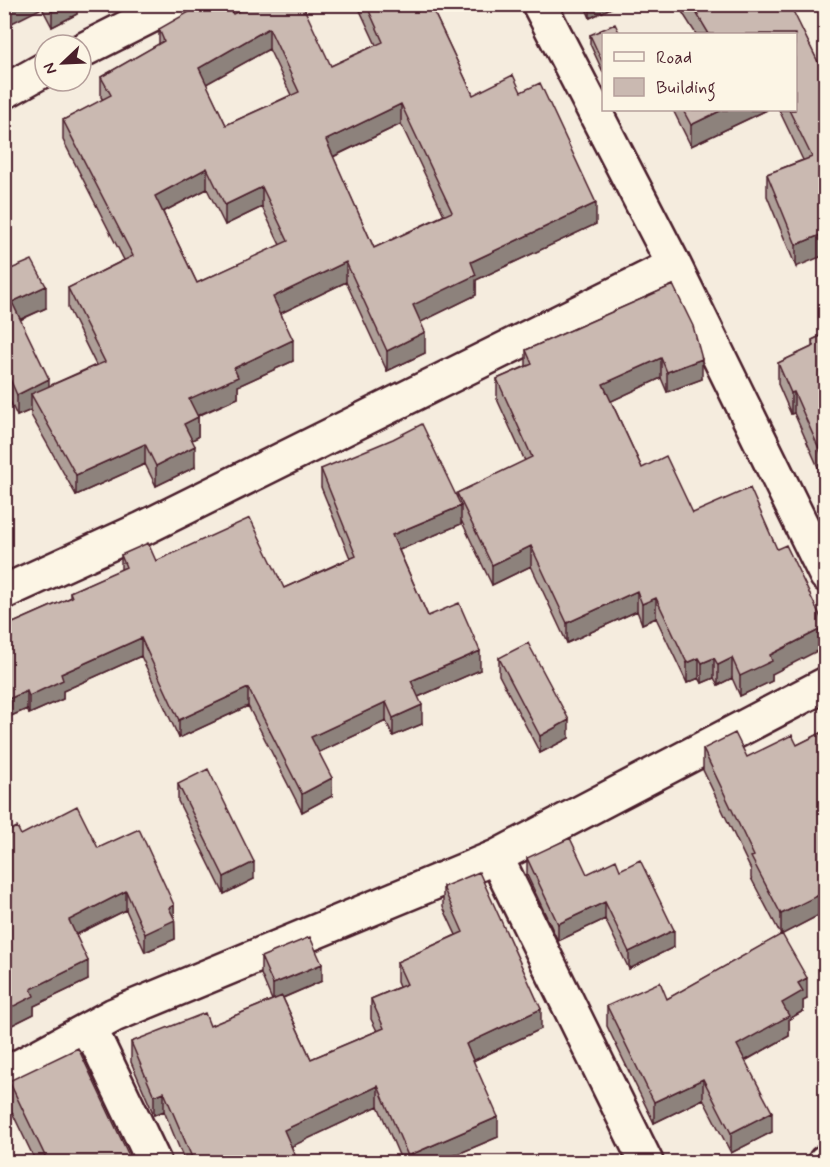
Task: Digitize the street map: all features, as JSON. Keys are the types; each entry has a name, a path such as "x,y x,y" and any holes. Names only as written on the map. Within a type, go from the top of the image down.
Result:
{"street":[{"path":"93,45 174,4"},
{"path":"539,4 674,265 825,575"},
{"path":"4,92 33,76"},
{"path":"4,592 142,529 674,265"},
{"path":"4,1075 114,1015 496,857 825,684"},
{"path":"496,857 646,1162"},
{"path":"90,1028 154,1162"}],"building":[{"path":"203,4 228,4 233,14 253,4 302,4 331,66 383,42 366,4 430,4 473,95 513,75 521,92 540,83 596,203 471,262 476,275 413,305 425,332 387,351 346,262 273,297 293,340 234,368 238,377 189,399 198,417 184,424 195,446 156,466 145,444 76,475 31,394 105,362 68,288 133,256 63,120 111,95 101,77 164,41 159,29","holes":["269,28 299,92 226,125 199,68","401,104 452,212 374,248 326,140","207,168 225,205 262,187 288,241 197,283 155,196"]},
{"path":"691,4 789,4 820,66 825,64 825,233 796,245 767,174 812,157 789,111 797,111 797,33 708,33"},
{"path":"615,24 620,33 602,33 602,61 590,35"},
{"path":"684,111 720,111 691,125"},
{"path":"32,260 46,286 12,302 49,379 17,395 10,379 4,382 4,272"},
{"path":"673,285 693,326 702,359 667,372 661,358 603,384 642,468 666,456 693,513 750,488 777,549 786,545 825,626 770,655 772,661 740,676 732,658 718,665 714,658 702,663 699,658 687,663 656,598 642,604 637,591 567,623 531,546 492,565 457,493 532,457 497,379 532,364 526,350"},
{"path":"825,334 825,462 794,392 791,393 778,363 814,346 812,340"},
{"path":"422,424 461,506 392,535 428,616 459,603 480,651 411,681 422,705 393,718 386,702 311,737 332,778 302,794 248,688 179,720 141,638 61,674 63,680 29,696 27,691 4,701 4,627 72,597 70,592 126,567 121,555 148,543 156,561 250,518 284,588 356,556 321,469 393,439"},
{"path":"528,643 569,720 540,736 499,658"},
{"path":"825,731 825,892 781,914 751,857 754,856 703,749 735,733 747,757 792,735 797,745"},
{"path":"208,769 254,862 224,877 178,784"},
{"path":"77,806 98,848 139,829 174,905 169,908 175,920 145,934 126,891 69,920 88,961 31,989 34,996 4,1011 4,833 17,827 21,835"},
{"path":"570,838 587,874 616,860 620,870 640,860 674,930 629,952 605,902 558,924 527,858"},
{"path":"479,872 541,1009 466,1044 498,1117 408,1156 378,1086 284,1130 298,1162 194,1162 164,1092 154,1096 131,1042 205,1013 210,1026 282,996 311,1059 384,1028 371,999 407,984 397,962 463,932 443,887"},
{"path":"782,934 807,978 798,983 803,991 782,1003 789,1016 737,1045 772,1112 731,1133 703,1079 654,1102 607,1006 660,982 667,999"},
{"path":"310,937 322,964 273,984 261,957"},
{"path":"78,1048 132,1162 48,1162 9,1081"}]}
